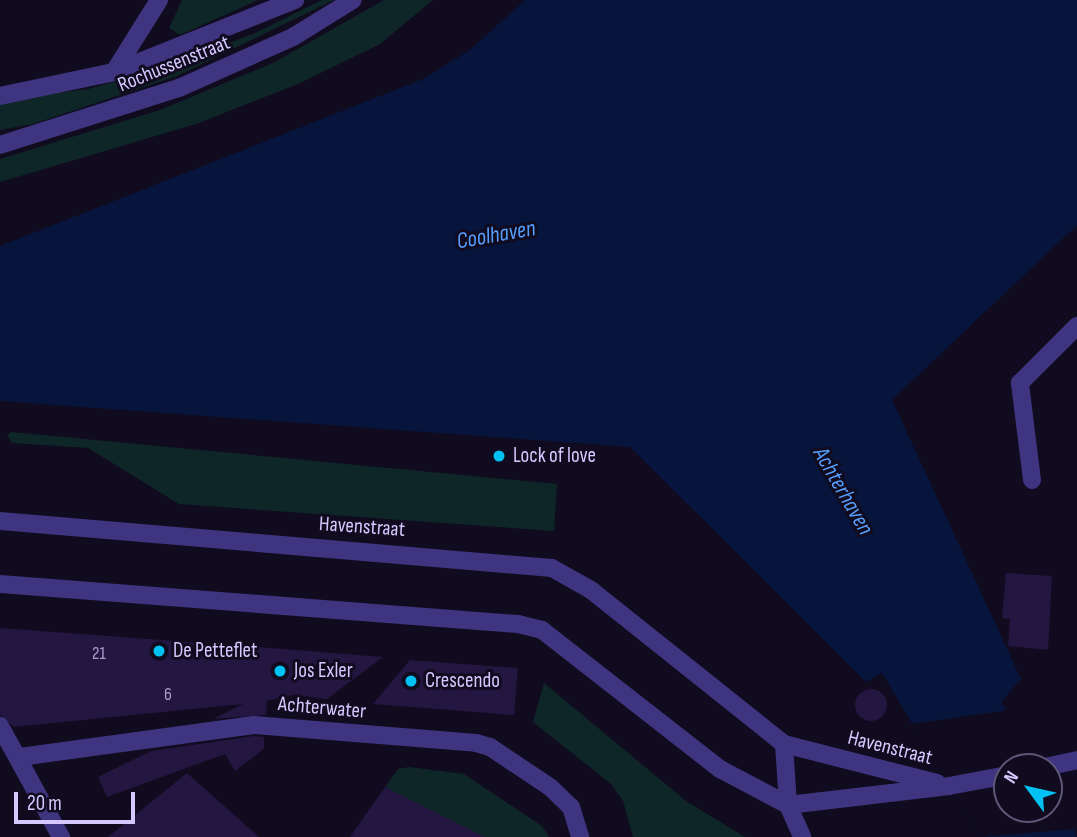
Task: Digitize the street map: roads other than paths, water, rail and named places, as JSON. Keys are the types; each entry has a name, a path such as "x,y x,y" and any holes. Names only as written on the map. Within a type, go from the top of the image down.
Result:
{"street":[{"name":"Rochussenstraat","path":"114,72 159,0"},
{"name":"Rochussenstraat","path":"0,96 114,72 295,0"},
{"name":"Rochussenstraat","path":"0,145 179,88 293,37 353,0"},
{"path":"1032,480 1020,383 1077,327"},
{"name":"Havenstraat","path":"0,521 552,568 591,590 784,744 948,786"},
{"path":"0,584 518,624 542,630 720,769 788,805"},
{"name":"Achterwater","path":"20,757 254,725 476,743 490,747 550,787 570,807 580,837"},
{"path":"0,726 20,757 61,837"},
{"path":"784,744 788,805 802,837"},
{"path":"948,786 993,778"},
{"name":"Havenstraat","path":"788,805 948,786"}],"water":[{"path":"525,0 1077,0 1077,225 892,400 1021,679 1001,702 1031,753 993,753 993,823 1063,823 1063,810 1077,837 979,837 882,673 866,682 630,447 0,401 0,246 423,79 471,49"}],"place":[{"name":"Lock of love","path":"499,456"},
{"name":"De Petteflet","path":"159,651"},
{"name":"Jos Exler","path":"280,671"},
{"name":"Crescendo","path":"411,681"}],"water label":[{"name":"Coolhaven","path":"496,235"},
{"name":"Achterhaven","path":"843,491"}]}
